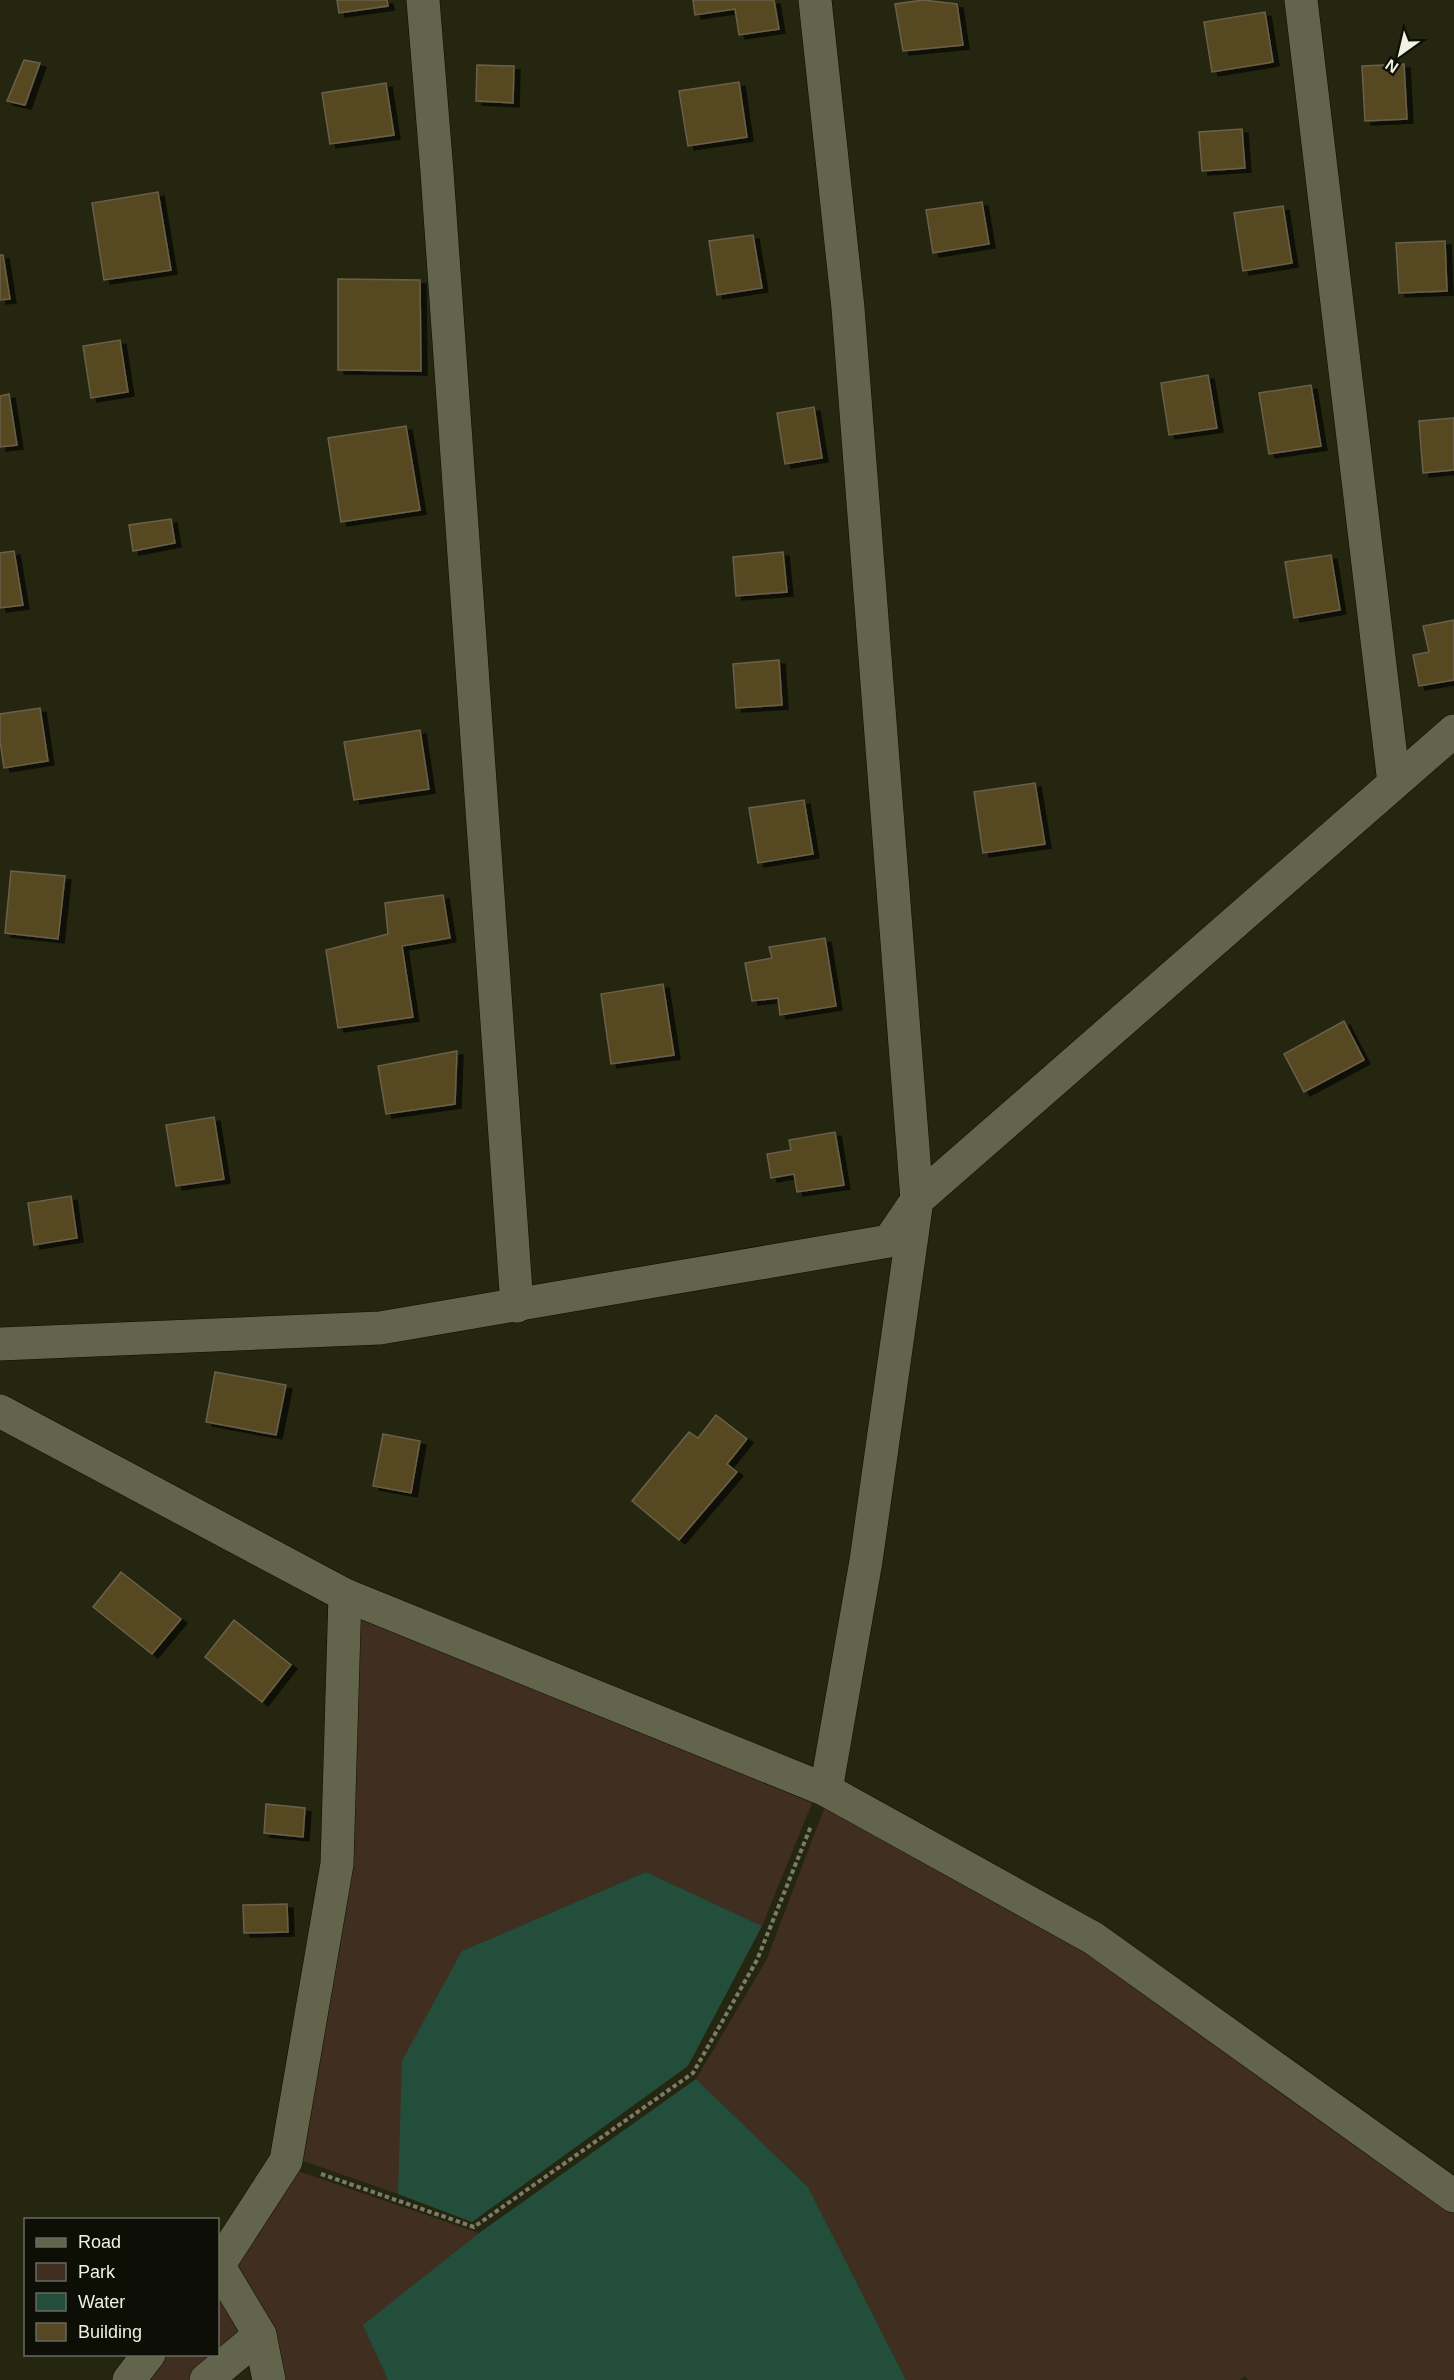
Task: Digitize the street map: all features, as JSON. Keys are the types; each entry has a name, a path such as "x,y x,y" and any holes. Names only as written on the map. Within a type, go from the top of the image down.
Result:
{"street":[{"path":"423,0 439,196 517,1306"},
{"path":"814,0 848,308 917,1200 867,1561 826,1790"},
{"path":"1301,0 1395,783"},
{"path":"0,1344 380,1328 889,1241 917,1200 1454,731"},
{"path":"0,1411 345,1594 826,1790 1093,1938 1454,2196"},
{"path":"219,2264 286,2161 337,1864 345,1594"},
{"path":"219,2268 260,2335 269,2380"},
{"path":"206,2380 260,2335"},
{"path":"129,2380 148,2356"}],"path":[{"path":"286,2161 474,2228 693,2073 757,1960 826,1790"}],"green space":[{"path":"352,1604 817,1791 762,1926 646,1872 462,1951 400,2153 398,2194 292,2157"},
{"path":"827,1801 1087,1944 1454,2208 1454,2380 1248,2380 1245,2376 1240,2380 906,2380 808,2187 696,2079 766,1961"},
{"path":"289,2168 479,2233 364,2325 388,2380 276,2380 226,2263"},
{"path":"219,2276 253,2335 196,2380 135,2380 154,2356 219,2356"}],"water":[{"path":"646,1872 762,1926 688,2066 472,2222 398,2194 402,2061 462,1951"},
{"path":"696,2079 808,2187 906,2380 388,2380 363,2325 479,2233"}],"building":[{"path":"337,0 387,0 388,6 339,13"},
{"path":"693,0 774,0 779,29 739,35 735,9 695,15"},
{"path":"923,0 957,4 963,45 903,51 895,4"},
{"path":"1265,12 1273,62 1212,72 1204,22"},
{"path":"24,60 40,63 25,105 7,101"},
{"path":"1404,64 1407,119 1365,121 1362,66"},
{"path":"477,65 514,66 513,103 476,101"},
{"path":"739,82 747,137 688,146 679,91"},
{"path":"386,83 394,135 330,144 322,93"},
{"path":"1242,129 1245,168 1202,171 1199,132"},
{"path":"158,192 171,270 104,280 92,203"},
{"path":"982,202 989,244 933,253 926,210"},
{"path":"1283,206 1292,263 1243,271 1234,213"},
{"path":"753,235 762,288 717,295 709,241"},
{"path":"1445,241 1447,291 1399,293 1396,243"},
{"path":"0,255 3,255 10,299 0,300"},
{"path":"338,279 420,280 421,371 338,370"},
{"path":"120,340 128,392 91,398 83,346"},
{"path":"1208,375 1217,428 1169,435 1161,383"},
{"path":"1311,385 1321,446 1269,454 1259,393"},
{"path":"9,394 17,445 0,447 0,396"},
{"path":"814,407 822,458 785,464 777,413"},
{"path":"1454,418 1454,470 1423,473 1419,421"},
{"path":"406,426 420,510 341,522 328,438"},
{"path":"171,519 175,543 133,551 129,525"},
{"path":"14,551 23,605 0,608 0,553"},
{"path":"783,552 787,592 736,596 733,557"},
{"path":"1331,555 1340,610 1294,618 1285,562"},
{"path":"1454,620 1454,680 1419,686 1413,655 1429,652 1423,626"},
{"path":"779,660 782,705 736,708 733,664"},
{"path":"40,708 48,761 4,768 0,741 0,714"},
{"path":"420,730 429,789 354,800 344,742"},
{"path":"1035,783 1045,844 983,853 974,792"},
{"path":"804,800 813,854 758,863 749,808"},
{"path":"11,871 65,876 58,939 5,933"},
{"path":"443,895 450,938 402,946 413,1017 338,1028 326,950 388,934 385,903"},
{"path":"825,938 836,1006 780,1015 778,998 752,1001 745,963 772,958 769,947"},
{"path":"663,984 674,1055 611,1064 601,994"},
{"path":"1344,1021 1364,1060 1304,1092 1284,1054"},
{"path":"457,1051 455,1104 386,1114 378,1066"},
{"path":"214,1117 224,1179 176,1186 166,1125"},
{"path":"835,1132 844,1185 797,1192 794,1174 771,1178 767,1154 791,1150 789,1140"},
{"path":"71,1196 77,1238 34,1245 28,1203"},
{"path":"215,1372 286,1385 276,1435 206,1422"},
{"path":"716,1415 747,1439 727,1464 737,1472 679,1540 632,1501 689,1432 698,1438"},
{"path":"383,1434 420,1441 411,1493 373,1486"},
{"path":"121,1572 181,1619 152,1654 93,1607"},
{"path":"234,1620 291,1665 262,1702 205,1657"},
{"path":"266,1804 305,1808 303,1837 264,1833"},
{"path":"287,1904 288,1932 244,1933 243,1905"}]}
